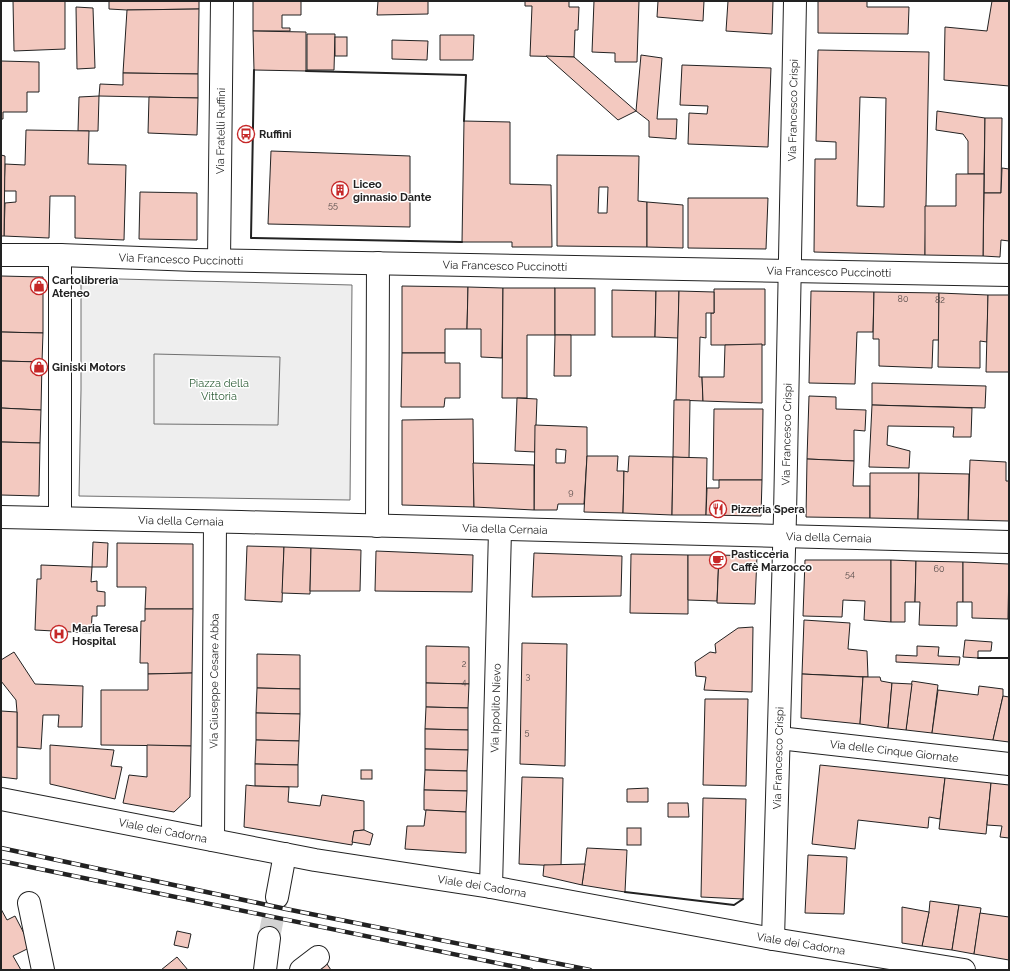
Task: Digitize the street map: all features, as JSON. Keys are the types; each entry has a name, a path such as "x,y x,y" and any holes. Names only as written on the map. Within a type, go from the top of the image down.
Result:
{"street":[{"name":"Via Fratelli Ruffini","path":"219,260 222,1"},
{"name":"Via Francesco Crispi","path":"773,939 784,536 795,1"},
{"name":"Via Francesco Puccinotti","path":"1,255 1009,275"},
{"path":"60,255 60,518"},
{"path":"377,526 378,263"},
{"name":"Via della Cernaia","path":"1,517 1009,542"},
{"name":"Via Giuseppe Cesare Abba","path":"213,840 215,522"},
{"name":"Via Ippolito Nievo","path":"491,887 500,530"},
{"name":"Via delle Cinque Giornate","path":"779,738 1009,764"},
{"name":"Viale dei Cadorna","path":"1,799 286,854 491,887 773,939 964,970"},
{"path":"277,897 286,854"},
{"path":"29,903 43,970"},
{"path":"265,970 269,938"}],"green space":[{"name":"Piazza della Vittoria","path":"81,278 352,285 350,500 79,496"}],"shaded area":[{"path":"154,354 280,357 278,425 154,424"}],"building":[{"path":"13,1 65,1 65,49 14,51"},
{"path":"109,1 199,1 199,9 109,9"},
{"path":"253,1 301,1 301,15 282,15 282,28 290,28 290,31 253,31"},
{"path":"378,1 428,1 428,14 377,15"},
{"path":"525,1 569,1 569,7 579,7 578,30 575,30 574,57 530,56 532,6 525,6"},
{"path":"594,1 639,1 637,62 615,62 615,53 592,52"},
{"path":"658,1 704,1 703,21 657,17"},
{"path":"728,1 773,1 772,34 726,31"},
{"path":"818,1 867,1 867,7 909,7 908,34 818,33"},
{"path":"992,1 1009,1 1009,86 944,80 945,27 987,31"},
{"path":"76,7 93,8 95,68 77,69"},
{"path":"199,9 198,74 123,73 127,10"},
{"path":"253,31 306,32 306,71 254,70"},
{"path":"307,34 335,34 334,70 307,70"},
{"path":"440,35 474,35 473,60 440,60"},
{"path":"335,37 347,37 347,56 335,56"},
{"path":"392,40 428,41 427,60 392,59"},
{"path":"818,50 929,52 925,255 814,252 815,159 836,159 836,142 816,141","holes":["860,97 886,98 884,207 857,206"]},
{"path":"641,55 662,58 657,119 677,119 676,139 649,137 649,121 636,111"},
{"path":"546,56 574,57 636,111 618,120"},
{"path":"1,61 39,62 39,92 27,92 27,112 3,112 3,119 1,119"},
{"path":"682,65 771,68 768,147 688,144 689,113 707,114 708,106 680,105"},
{"path":"123,73 198,74 198,98 99,96 100,84 123,85"},
{"path":"99,96 98,131 78,131 79,97"},
{"path":"149,97 198,98 197,135 148,133"},
{"path":"937,111 985,118 984,174 968,174 968,141 963,134 936,130"},
{"path":"985,118 1002,118 1001,193 984,193"},
{"path":"464,121 510,122 510,184 551,185 552,247 512,247 512,242 462,242"},
{"path":"26,130 89,131 88,164 126,165 124,240 75,238 75,196 50,196 49,238 4,236 5,203 16,202 16,191 4,191 5,164 25,165"},
{"name":"Liceo ginnasio Dante","path":"271,151 410,156 410,227 268,224"},
{"path":"1,155 5,156 4,236 1,236"},
{"path":"557,155 639,156 638,201 647,202 647,247 557,246","holes":["599,187 608,187 607,213 598,213"]},
{"path":"1002,168 1009,169 1009,241 1001,240 1000,257 983,256 984,193 1001,193"},
{"path":"956,174 984,174 983,256 925,255 925,206 956,206"},
{"path":"140,192 197,193 197,240 139,239"},
{"path":"688,198 768,198 766,249 688,248"},
{"path":"647,202 683,205 683,248 647,247"},
{"path":"1,276 43,277 43,333 1,332"},
{"path":"402,286 468,287 467,329 445,329 445,353 402,353"},
{"path":"468,287 503,288 502,358 481,357 481,329 467,329"},
{"path":"503,288 555,288 555,335 527,335 527,398 502,398"},
{"path":"555,288 595,288 595,335 555,335"},
{"path":"714,289 765,289 765,345 711,345 711,313 714,313"},
{"path":"612,290 656,291 655,337 612,337"},
{"path":"656,291 679,291 678,338 655,337"},
{"path":"679,291 714,292 714,313 706,313 706,338 700,337 699,377 702,377 703,401 676,400"},
{"path":"811,291 874,292 873,332 857,332 855,384 809,383"},
{"path":"874,292 939,293 939,340 933,340 932,368 879,366 879,339 873,339"},
{"path":"939,293 988,295 987,342 980,341 980,368 938,367"},
{"path":"988,295 1009,295 1009,372 986,372"},
{"path":"1,332 43,333 42,362 1,361"},
{"path":"555,335 571,335 571,376 554,376"},
{"path":"762,344 762,403 703,401 702,377 724,377 725,345"},
{"path":"402,353 445,353 445,363 460,363 460,398 445,398 444,407 401,407"},
{"path":"1,361 42,362 41,410 1,408"},
{"path":"872,383 986,386 985,408 872,405"},
{"path":"809,396 836,397 836,409 866,410 865,431 854,430 854,461 807,459"},
{"path":"517,398 537,399 535,452 515,451"},
{"path":"674,400 690,400 689,458 673,457"},
{"path":"872,405 972,408 971,437 953,437 954,427 888,426 887,445 910,451 909,468 869,467"},
{"path":"1,408 41,410 40,443 1,442"},
{"path":"714,409 763,409 762,480 713,480"},
{"path":"473,419 474,507 402,505 402,420"},
{"path":"535,425 587,427 584,504 558,504 557,510 534,510","holes":["556,449 566,450 565,463 556,463"]},
{"path":"1,442 40,443 39,496 1,495"},
{"path":"587,456 618,456 617,471 624,471 623,513 584,512"},
{"path":"629,456 673,457 672,515 623,513 624,471 628,472"},
{"path":"673,457 707,458 706,515 672,515"},
{"path":"807,459 854,461 853,486 870,486 870,518 806,517"},
{"path":"970,460 1006,462 1006,481 1009,481 1009,521 968,520"},
{"path":"473,463 534,465 534,510 474,507"},
{"path":"870,473 919,473 918,519 870,518"},
{"path":"919,473 969,474 968,520 918,519"},
{"path":"719,480 762,480 761,516 706,515 707,488 719,488"},
{"path":"93,542 108,543 107,567 92,567"},
{"path":"117,543 193,544 193,609 145,609 146,587 117,587"},
{"path":"247,546 284,547 282,602 245,600"},
{"path":"284,547 311,548 310,594 282,593"},
{"path":"311,548 361,550 360,591 310,591"},
{"path":"376,551 473,555 472,592 375,591"},
{"path":"534,553 622,556 621,596 532,597"},
{"path":"631,554 688,555 688,614 630,613"},
{"path":"688,555 719,555 717,601 688,600"},
{"path":"719,555 757,556 755,604 717,603"},
{"path":"805,560 891,560 891,622 864,620 865,601 843,600 842,617 803,616"},
{"path":"891,560 916,561 915,602 905,602 905,622 891,622"},
{"path":"916,561 963,562 963,602 957,602 957,626 919,625 920,602 915,602"},
{"path":"963,562 1009,564 1008,619 972,618 972,602 963,602"},
{"path":"41,565 92,567 91,582 97,581 97,591 105,592 105,606 97,606 97,616 92,616 91,633 35,630 37,579 41,579"},
{"path":"145,609 193,609 192,673 148,674 148,663 140,663 141,621 145,621"},
{"path":"804,620 850,623 848,649 867,651 868,677 802,674"},
{"path":"753,627 752,692 704,690 706,677 696,676 695,662 710,652 716,653 715,644 738,628"},
{"path":"965,640 992,642 991,651 978,651 978,658 963,657"},
{"path":"522,643 567,644 565,766 520,764"},
{"path":"426,646 469,647 469,684 426,683"},
{"path":"917,646 939,647 938,656 960,657 959,665 896,662 896,655 917,656"},
{"path":"14,652 35,684 83,686 82,727 58,727 59,715 43,715 41,749 17,747 16,700 1,681 1,660"},
{"path":"257,654 300,655 300,689 257,688"},
{"path":"192,673 191,746 101,745 101,690 148,690 148,674"},
{"path":"802,674 863,677 860,724 801,718"},
{"path":"863,677 880,677 881,681 892,683 888,728 860,724"},
{"path":"912,681 938,685 932,733 906,730"},
{"path":"426,683 469,684 468,708 426,707"},
{"path":"892,683 912,684 906,730 888,728"},
{"path":"979,686 1003,689 1003,696 993,740 932,733 938,690 978,695"},
{"path":"257,688 300,689 300,714 256,713"},
{"path":"1003,696 1009,697 1009,742 993,740"},
{"path":"705,699 748,699 746,786 703,785"},
{"path":"426,707 468,708 468,730 425,729"},
{"path":"1,711 17,712 17,779 1,777"},
{"path":"256,713 300,714 299,741 256,740"},
{"path":"425,729 468,730 468,750 425,749"},
{"path":"256,740 299,741 298,765 255,764"},
{"path":"50,745 114,750 111,766 122,767 115,799 50,784"},
{"path":"147,745 191,746 190,797 174,812 123,803 129,775 147,777"},
{"path":"425,749 468,750 467,771 425,770"},
{"path":"255,764 298,765 298,787 255,786"},
{"path":"820,765 945,778 940,819 929,817 928,828 858,820 855,849 812,844"},
{"path":"361,770 372,770 372,779 361,779"},
{"path":"425,770 467,771 467,791 424,790"},
{"path":"522,777 563,778 561,866 519,864"},
{"path":"945,778 991,783 986,834 939,829"},
{"path":"991,783 1009,785 1009,838 1000,837 1002,826 987,825"},
{"path":"246,785 289,787 288,802 320,806 322,795 364,801 364,830 354,831 352,845 244,827"},
{"path":"648,788 648,802 627,802 627,789"},
{"path":"424,790 467,791 466,812 424,810"},
{"path":"703,798 746,799 743,899 701,897"},
{"path":"668,803 688,803 689,817 668,817"},
{"path":"426,810 466,812 466,853 405,849 407,826 424,826"},
{"path":"627,828 641,828 641,845 627,845"},
{"path":"364,830 373,834 370,845 352,842 354,831"},
{"path":"587,848 627,850 625,892 582,885"},
{"path":"808,855 847,857 844,914 805,913"},
{"path":"585,864 582,885 543,876 544,865"},
{"path":"930,901 959,905 952,950 922,946"},
{"path":"959,905 981,908 974,954 952,950"},
{"path":"902,907 929,912 922,946 902,943"},
{"path":"1,909 7,920 15,916 31,947 13,956 21,970 1,970"},
{"path":"980,913 1009,917 1009,960 974,954"},
{"path":"177,931 191,934 188,948 174,945"},
{"path":"177,957 188,970 161,970"},
{"path":"327,964 331,970 318,970"}],"tunnel":[{"path":"269,938 277,897"}],"railway":[{"path":"1,848 286,909 590,970"},
{"path":"1,861 531,970"}],"wall":[{"path":"254,70 251,238 462,242"},
{"path":"306,71 466,75 464,121"},
{"path":"978,658 1009,658"},
{"path":"625,892 734,905 743,899"}],"place":[{"name":"Ruffini","path":"246,134"},
{"name":"Liceo ginnasio Dante","path":"340,190"},
{"name":"Cartolibreria Ateneo","path":"39,286"},
{"name":"Giniski Motors","path":"39,367"},
{"name":"Pizzeria Spera","path":"718,509"},
{"name":"Pasticceria Caffè Marzocco","path":"718,560"},
{"name":"Maria Teresa Hospital","path":"59,634"}]}
